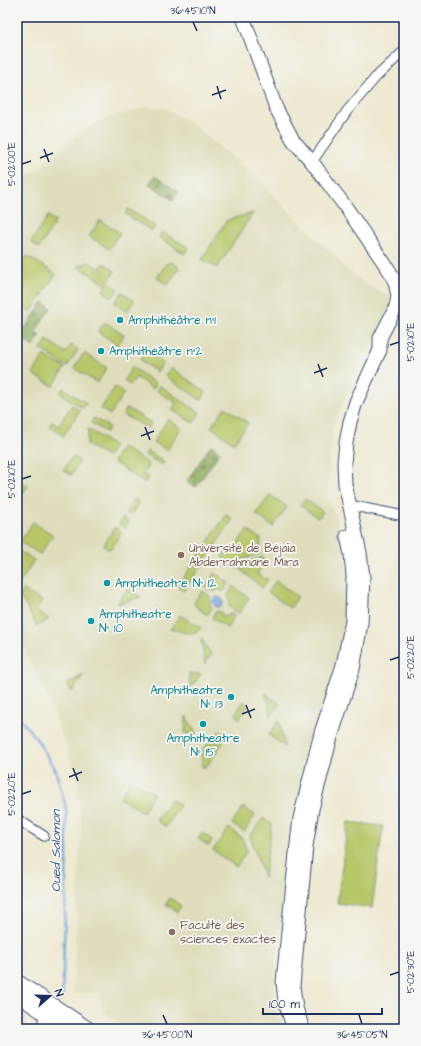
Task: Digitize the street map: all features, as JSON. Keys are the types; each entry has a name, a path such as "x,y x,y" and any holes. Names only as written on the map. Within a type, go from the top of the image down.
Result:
{"street":[{"path":"243,17 276,108 293,140 312,162 388,270 395,282 400,307 380,338 372,346 348,399 337,441 337,484 356,553 353,576 354,599 348,644 343,665 319,740 296,844 283,982 285,1002 294,1029"},
{"path":"312,162 347,111 376,77 404,51"},
{"path":"303,1029 296,1008 293,986 306,846 315,796 331,737 353,669 358,647 363,600 345,470 346,443 356,402 381,347 380,338"},
{"path":"349,505 404,516"},
{"path":"17,819 44,836"},
{"path":"17,981 48,1009 70,1024 89,1029"},
{"path":"17,995 48,1009"},
{"path":"42,1029 48,1009"}],"shaded area":[{"name":"Université de Béjaïa Abderrahmane Mira","path":"147,107 166,109 193,124 262,184 347,269 367,285 394,298 350,387 332,428 327,496 339,526 354,606 304,781 272,990 275,1007 285,1029 127,1029 107,1015 101,1007 100,993 73,994 81,822 77,776 49,700 17,634 17,181 35,171 68,142 86,129 105,119"},
{"path":"17,1009 27,1016 26,1029 17,1029"},
{"path":"32,1017 52,1029 31,1029"}],"green space":[{"path":"155,176 179,192 173,200 149,184"},
{"path":"128,209 155,226 152,231 125,214"},
{"path":"253,213 217,268 202,259 227,220"},
{"path":"48,216 56,221 39,248 31,242"},
{"path":"100,220 120,233 109,249 89,236"},
{"path":"162,232 189,248 185,254 159,237"},
{"path":"27,256 56,274 31,312 17,303 17,271"},
{"path":"89,262 99,269 104,263 115,271 108,282 118,289 112,297 103,291 107,285 78,266"},
{"path":"171,262 179,267 168,285 157,278 166,264"},
{"path":"122,292 134,301 127,311 115,303"},
{"path":"43,302 51,308 35,332 40,336 33,347 19,337"},
{"path":"105,322 124,335 118,345 98,332"},
{"path":"47,340 66,353 71,345 78,350 67,367 41,349"},
{"path":"146,351 163,363 157,372 140,360"},
{"path":"84,353 107,368 97,383 74,368"},
{"path":"44,355 65,368 53,386 33,374"},
{"path":"132,367 156,384 153,389 136,377 130,385 124,380"},
{"path":"171,368 206,392 201,400 165,376"},
{"path":"160,386 200,413 193,423 172,410 176,403 157,391"},
{"path":"115,387 124,393 110,415 101,409"},
{"path":"63,388 86,403 83,408 60,393"},
{"path":"72,405 80,410 63,436 49,426 52,422 58,426"},
{"path":"225,407 248,423 234,443 211,427"},
{"path":"127,408 151,423 148,428 123,415"},
{"path":"94,418 109,427 106,432 91,423"},
{"path":"168,419 181,428 167,450 153,442"},
{"path":"88,429 114,446 107,457 87,445"},
{"path":"211,445 220,452 196,487 187,481"},
{"path":"122,447 149,464 143,474 149,478 145,483 113,462"},
{"path":"147,451 164,461 162,465 145,455"},
{"path":"73,456 80,461 71,475 63,470"},
{"path":"17,479 28,486 24,492 17,488"},
{"path":"270,495 287,507 273,527 256,514"},
{"path":"134,499 138,504 131,515 126,513"},
{"path":"305,499 323,512 318,518 300,505"},
{"path":"226,515 233,519 184,591 178,586"},
{"path":"123,518 129,522 125,528 119,524"},
{"path":"33,522 53,535 40,554 20,542"},
{"path":"115,527 122,532 112,548 108,549 103,546"},
{"path":"247,530 261,539 260,553 245,559 238,569 222,557 226,552 230,554"},
{"path":"17,550 34,560 17,588"},
{"path":"263,557 264,563 257,574 268,580 262,588 241,570 247,562"},
{"path":"215,573 229,583 224,591 218,590 213,592 205,587"},
{"path":"276,581 298,597 290,608 268,592"},
{"path":"233,586 249,598 239,613 229,606 230,599 228,595"},
{"path":"127,589 141,597 117,604"},
{"path":"23,590 42,601 36,611 49,619 37,626 20,596"},
{"path":"202,591 210,596 210,604 212,608 207,615 194,605"},
{"path":"216,611 221,612 222,616 229,616 231,613 235,615 227,628 212,618"},
{"path":"180,615 201,628 198,631 191,633 170,629"},
{"path":"201,638 211,654 205,664"},
{"path":"189,673 201,674 190,688"},
{"path":"83,675 72,692 67,684"},
{"path":"265,693 280,704 271,716 269,703"},
{"path":"244,701 248,706 239,719 236,713"},
{"path":"186,716 197,735 185,733"},
{"path":"279,720 285,747 269,735"},
{"path":"221,730 228,737 219,748 213,737"},
{"path":"212,739 218,750 206,767 202,767 202,751"},
{"path":"131,780 154,793 143,812 120,798"},
{"path":"171,799 180,805 166,827 156,820"},
{"path":"243,807 255,815 244,832 232,824"},
{"path":"263,818 272,824 264,877 250,836"},
{"path":"348,822 383,826 372,908 337,903"},
{"path":"229,828 242,838 247,851 236,867 213,850"},
{"path":"202,833 212,840 209,846 198,839"},
{"path":"170,898 181,906 177,912 166,904"}],"water":[{"path":"218,597 223,602 218,607 213,602"}],"waterway":[{"name":"Oued Salomon","path":"17,715 38,741 55,769 66,807 67,855 62,1000"}],"place":[{"name":"Amphithéâtre n°1","path":"120,320"},
{"name":"Amphithéâtre n°2","path":"101,351"},
{"name":"Université de Béjaïa Abderrahmane Mira","path":"181,555"},
{"name":"Amphitheatre N° 12","path":"107,583"},
{"name":"Amphitheatre N° 10","path":"91,621"},
{"name":"Amphitheatre N° 13","path":"231,697"},
{"name":"Amphitheatre N° 15","path":"203,724"},
{"name":"Faculté des sciences exactes","path":"172,932"}]}
